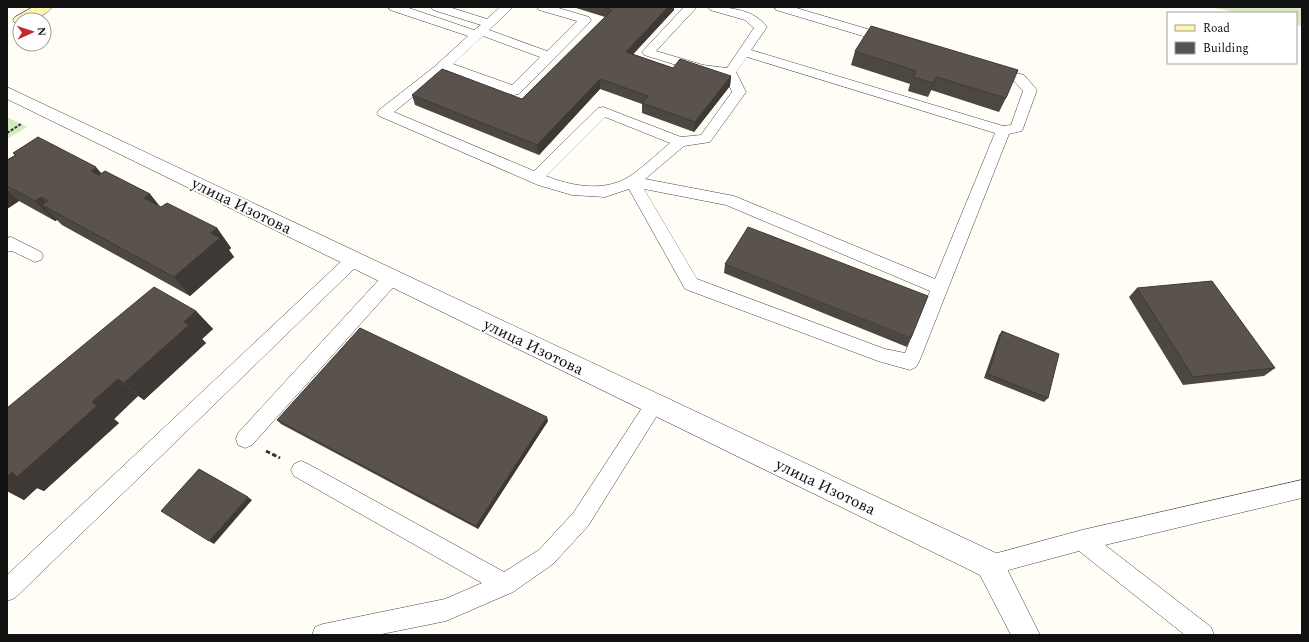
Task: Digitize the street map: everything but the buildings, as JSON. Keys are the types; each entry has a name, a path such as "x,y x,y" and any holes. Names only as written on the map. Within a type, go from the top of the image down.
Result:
{"street":[{"path":"35,12 44,7"},
{"name":"улица Изотова","path":"7,92 990,565"},
{"path":"990,565 1026,635"}],"lane":[{"path":"394,7 481,30 549,56"},
{"path":"437,7 481,30"},
{"path":"507,7 444,65 384,113 536,178 572,190 605,192 632,182 680,142"},
{"path":"444,65 514,91 585,20 543,7"},
{"path":"691,7 648,52 702,68 730,72"},
{"path":"714,7 749,17 771,14 900,43"},
{"path":"730,72 771,14"},
{"path":"744,52 1003,131 1017,128 1030,90 1019,78 982,67"},
{"path":"536,178 603,111 680,142 705,139 739,92 730,72"},
{"path":"632,182 691,284 884,356 910,362 1003,131"},
{"path":"632,182 729,200 940,288"},
{"path":"7,246 11,243 35,256"},
{"path":"7,590 354,259"},
{"path":"245,439 392,277"},
{"path":"323,635 446,610 505,584 546,557 581,519 655,404"},
{"path":"301,470 505,584"},
{"path":"990,565 1082,540 1302,489"},
{"path":"1082,540 1203,635"}],"path":[{"path":"245,439 301,470"}],"green space":[{"path":"1210,7 1302,7 1302,26 1297,25 1297,12 1235,12"},
{"path":"7,117 27,127 7,139"}]}
